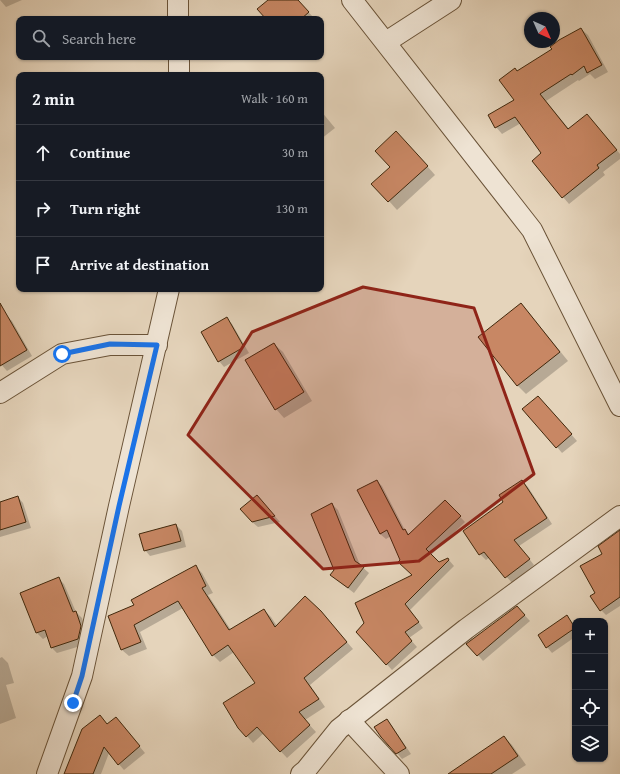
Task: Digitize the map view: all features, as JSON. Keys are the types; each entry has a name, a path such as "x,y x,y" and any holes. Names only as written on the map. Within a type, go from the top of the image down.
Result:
{"street":[{"path":"178,0 178,16"},
{"path":"352,0 532,230 620,406"},
{"path":"386,42 451,0"},
{"path":"179,60 180,72"},
{"path":"47,774 82,676 168,292"},
{"path":"0,393 62,354 110,344 157,345"},
{"path":"301,774 306,770 339,729 349,720 466,629 620,516"},
{"path":"349,720 399,774"}],"highlighted area":[{"path":"363,287 474,308 534,474 419,561 323,569 188,435 252,332"}],"building":[{"path":"268,0 298,0 309,12 304,16 263,16 257,9"},
{"path":"581,28 602,65 587,73 584,66 540,94 568,129 587,114 617,150 597,165 599,168 562,198 532,161 541,153 515,117 495,128 488,115 514,100 499,80 515,68 517,71 552,49 551,48 560,48 560,39"},
{"path":"396,131 428,166 388,202 371,184 390,167 375,151"},
{"path":"0,303 27,350 0,366"},
{"path":"521,303 560,352 517,386 478,337"},
{"path":"227,317 244,347 218,362 201,332"},
{"path":"274,343 304,392 275,410 245,360"},
{"path":"538,396 572,434 556,448 522,409"},
{"path":"377,480 403,530 405,529 408,535 445,500 461,516 426,549 439,562 448,558 449,560 405,604 419,622 405,632 412,641 386,665 356,632 364,623 355,603 412,575 398,562 400,560 387,530 380,534 357,490"},
{"path":"522,480 547,518 514,540 530,559 505,578 484,552 479,555 463,531 503,502 499,495"},
{"path":"257,495 275,516 252,522 240,509"},
{"path":"18,496 26,522 0,530 0,502"},
{"path":"332,503 355,561 364,567 348,588 330,575 334,570 311,514"},
{"path":"176,524 181,541 144,551 139,534"},
{"path":"620,530 620,597 600,611 590,596 595,593 580,566 602,554 598,546"},
{"path":"196,565 206,586 202,588 229,630 264,609 275,627 305,596 321,611 347,642 304,678 319,699 299,712 310,725 280,752 257,727 246,737 238,728 223,703 255,683 228,645 212,656 178,601 134,625 141,642 121,650 108,616 134,605 131,600"},
{"path":"59,577 73,612 76,611 81,626 78,639 51,648 45,630 36,633 20,593"},
{"path":"517,606 525,615 477,656 466,644"},
{"path":"567,615 572,623 572,630 546,648 538,635"},
{"path":"100,715 107,724 116,717 140,746 118,765 104,747 93,774 64,774 82,729"},
{"path":"387,719 406,748 396,754 374,727"},
{"path":"504,736 518,756 491,774 448,774"}],"route":[{"path":"62,354 110,344 157,345 141,406 82,676 73,703"}]}
